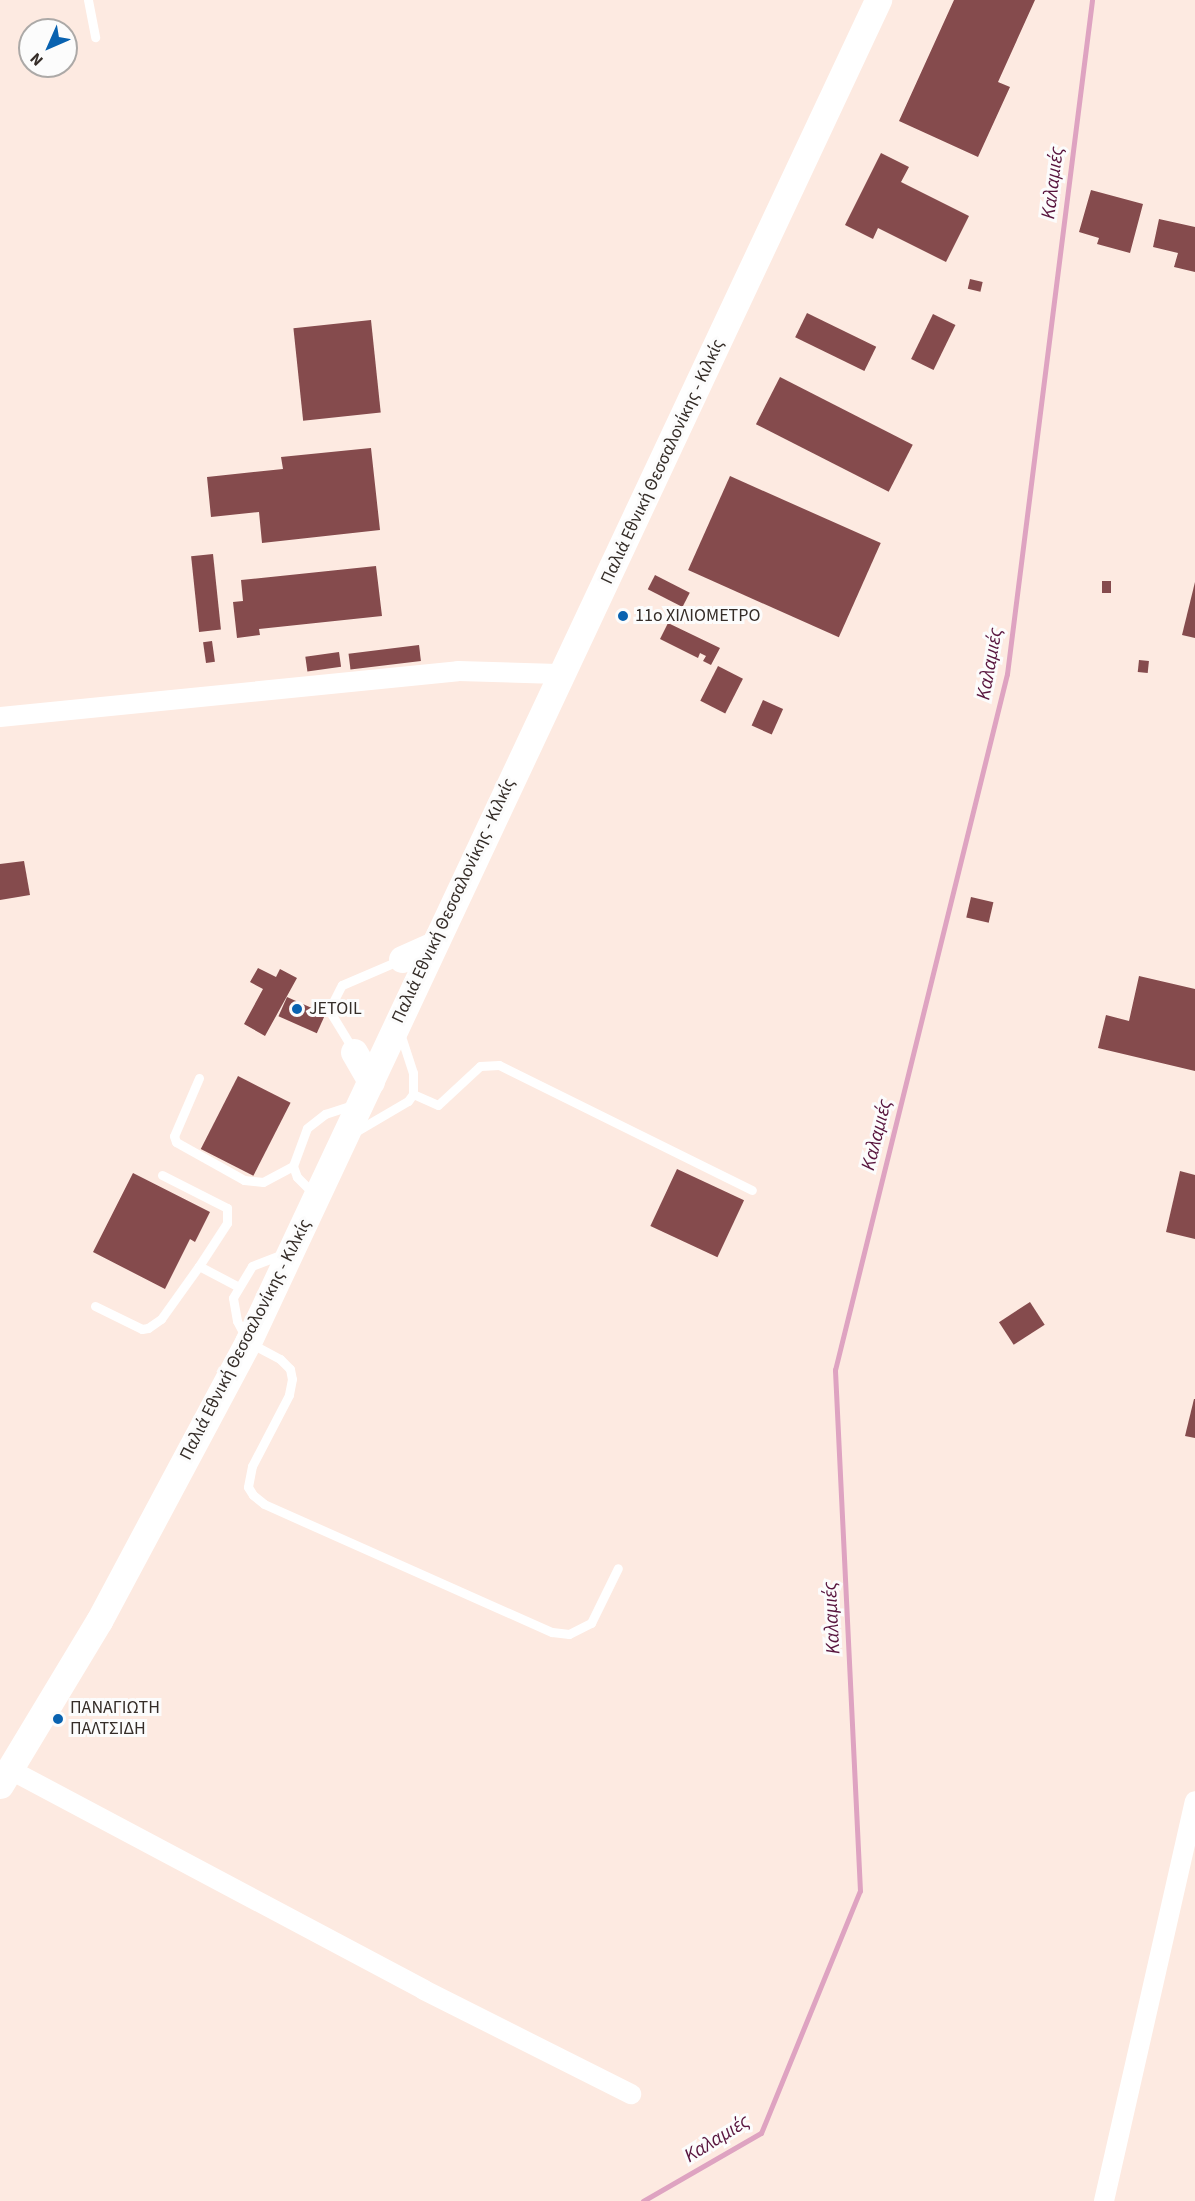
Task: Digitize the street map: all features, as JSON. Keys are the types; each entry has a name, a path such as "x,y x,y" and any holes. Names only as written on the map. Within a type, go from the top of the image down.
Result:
{"main road":[{"name":"Παλιά Εθνική Θεσσαλονίκης - Κιλκίς","path":"5,1777 99,1621 248,1342 346,1138 558,674 598,602 878,0"},
{"path":"402,959 434,945"},
{"path":"354,1052 367,1091"}],"street":[{"path":"0,717 458,671 558,674"},
{"path":"5,1777 631,2094"},
{"path":"1104,2201 1195,1801"}],"lane":[{"path":"88,0 95,37"},
{"path":"354,1052 329,1010 342,985 402,959"},
{"path":"346,1138 408,1101 414,1094 413,1073 397,1023"},
{"path":"414,1094 438,1105 480,1066 499,1065 752,1190"},
{"path":"199,1078 174,1136 176,1142 244,1180 263,1182 293,1166"},
{"path":"317,1197 297,1177 293,1166 307,1128 315,1120 367,1091"},
{"path":"95,1306 142,1329 148,1329 161,1319 199,1266 230,1215 221,1203 162,1175"},
{"path":"292,1251 252,1266 237,1286 234,1310 248,1342 280,1359 290,1369 292,1379 289,1395 249,1478 248,1487 264,1504 552,1632 569,1634 591,1623 618,1568"},
{"path":"199,1266 237,1286"}],"building":[{"path":"954,0 1035,0 998,82 1010,87 978,157 899,121"},
{"path":"881,153 909,167 901,182 969,216 946,262 878,228 873,239 845,225"},
{"path":"1091,190 1143,204 1130,253 1097,244 1099,238 1079,232"},
{"path":"1159,219 1195,227 1195,272 1174,267 1178,253 1153,247"},
{"path":"970,279 983,282 980,292 968,289"},
{"path":"807,313 876,347 864,371 795,337"},
{"path":"933,314 955,325 934,370 911,359"},
{"path":"371,320 381,412 303,421 293,328"},
{"path":"780,377 913,445 889,492 756,424"},
{"path":"371,448 380,530 262,543 259,512 211,517 207,477 283,469 281,457"},
{"path":"730,476 881,543 839,637 688,570"},
{"path":"213,554 221,630 199,632 191,556"},
{"path":"376,566 382,616 259,629 260,635 237,638 233,602 243,601 241,580"},
{"path":"655,575 690,593 682,607 648,589"},
{"path":"1102,581 1111,581 1111,593 1102,593"},
{"path":"1195,582 1195,638 1182,635"},
{"path":"668,623 720,648 711,665 703,661 706,656 700,653 698,658 660,639"},
{"path":"212,641 215,662 206,663 203,642"},
{"path":"419,645 421,661 350,670 349,654"},
{"path":"339,652 341,667 307,672 305,657"},
{"path":"1139,660 1149,661 1148,673 1138,672"},
{"path":"718,666 743,679 725,713 700,701"},
{"path":"763,700 783,709 772,735 752,726"},
{"path":"24,861 30,895 0,900 0,864"},
{"path":"971,897 993,902 989,923 966,917"},
{"path":"258,968 276,977 280,969 297,978 265,1036 244,1024 263,989 250,982"},
{"path":"1139,976 1195,989 1195,1071 1098,1048 1106,1015 1129,1021"},
{"path":"287,997 325,1014 317,1033 278,1016"},
{"path":"238,1076 291,1103 253,1176 201,1149"},
{"path":"677,1169 744,1200 717,1257 650,1226"},
{"path":"1180,1171 1195,1175 1195,1239 1166,1232"},
{"path":"133,1173 210,1212 195,1242 190,1239 165,1289 93,1252"},
{"path":"1030,1302 1045,1325 1014,1345 999,1322"},
{"path":"1195,1399 1195,1438 1185,1436"}],"waterway":[{"name":"Καλαμιές","path":"643,2201 761,2133 860,1891 835,1370 1007,674 1092,0"}],"place":[{"name":"11ο ΧΙΛΙΟΜΕΤΡΟ","path":"623,616"},
{"name":"JETOIL","path":"297,1009"},
{"name":"ΠΑΝΑΓΙΩΤΗ ΠΑΛΤΣΙΔΗ","path":"58,1719"}]}
